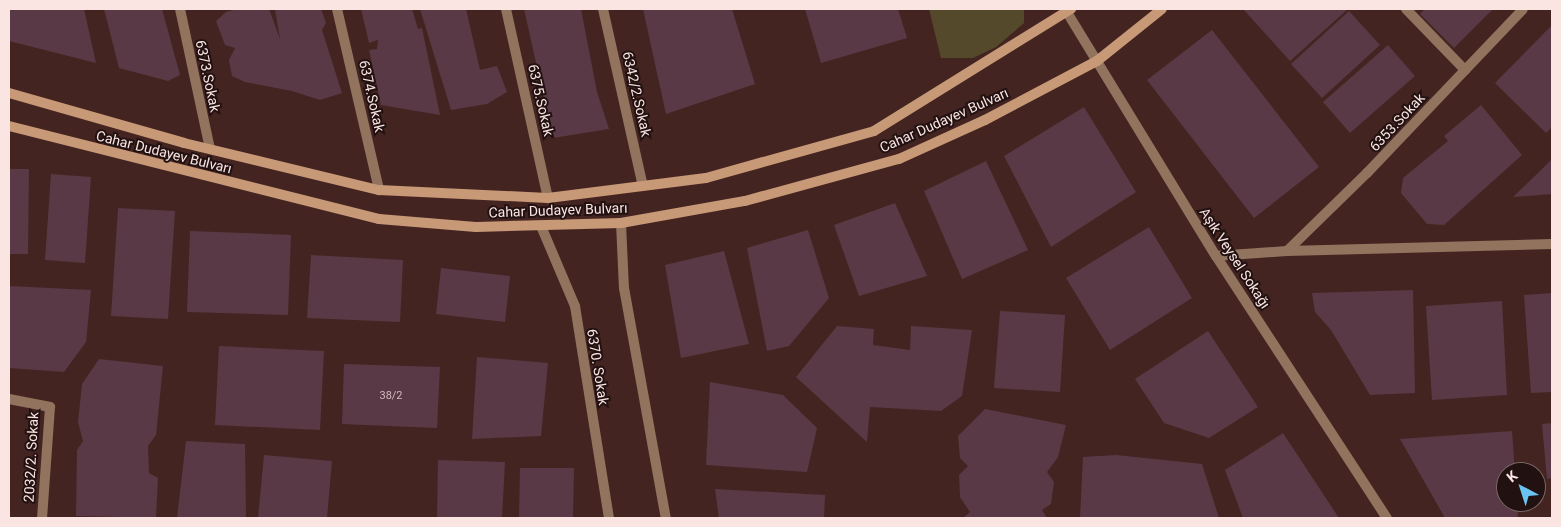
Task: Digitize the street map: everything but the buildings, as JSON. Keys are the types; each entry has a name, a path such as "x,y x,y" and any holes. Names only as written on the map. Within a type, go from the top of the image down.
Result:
{"main road":[{"name":"Cahar Dudayev Bulvarı","path":"9,126 379,218 476,227 621,223 745,201 899,159 985,120 1097,61 1162,9"},
{"name":"Cahar Dudayev Bulvarı","path":"9,93 210,149 379,190 548,198 706,178 874,131 1068,10"}],"street":[{"name":"6373.Sokak","path":"180,9 210,149"},
{"name":"6374.Sokak","path":"337,9 379,190"},
{"name":"6375.Sokak","path":"506,9 548,198"},
{"name":"6342/2.Sokak","path":"603,9 643,186"},
{"path":"1406,9 1465,70"},
{"name":"6353.Sokak","path":"1287,250 1367,174 1523,9"},
{"name":"Aşık Veysel Sokağı","path":"1068,10 1216,256 1387,518"},
{"path":"621,223 624,288 666,518"},
{"name":"6370. Sokak","path":"541,226 574,306 609,518"},
{"path":"1216,256 1287,250 1552,244"},
{"name":"2032/2. Sokak","path":"9,399 50,407 42,518"}],"shaded area":[{"path":"929,9 1024,9 1024,23 996,47 973,58 941,58"}]}
